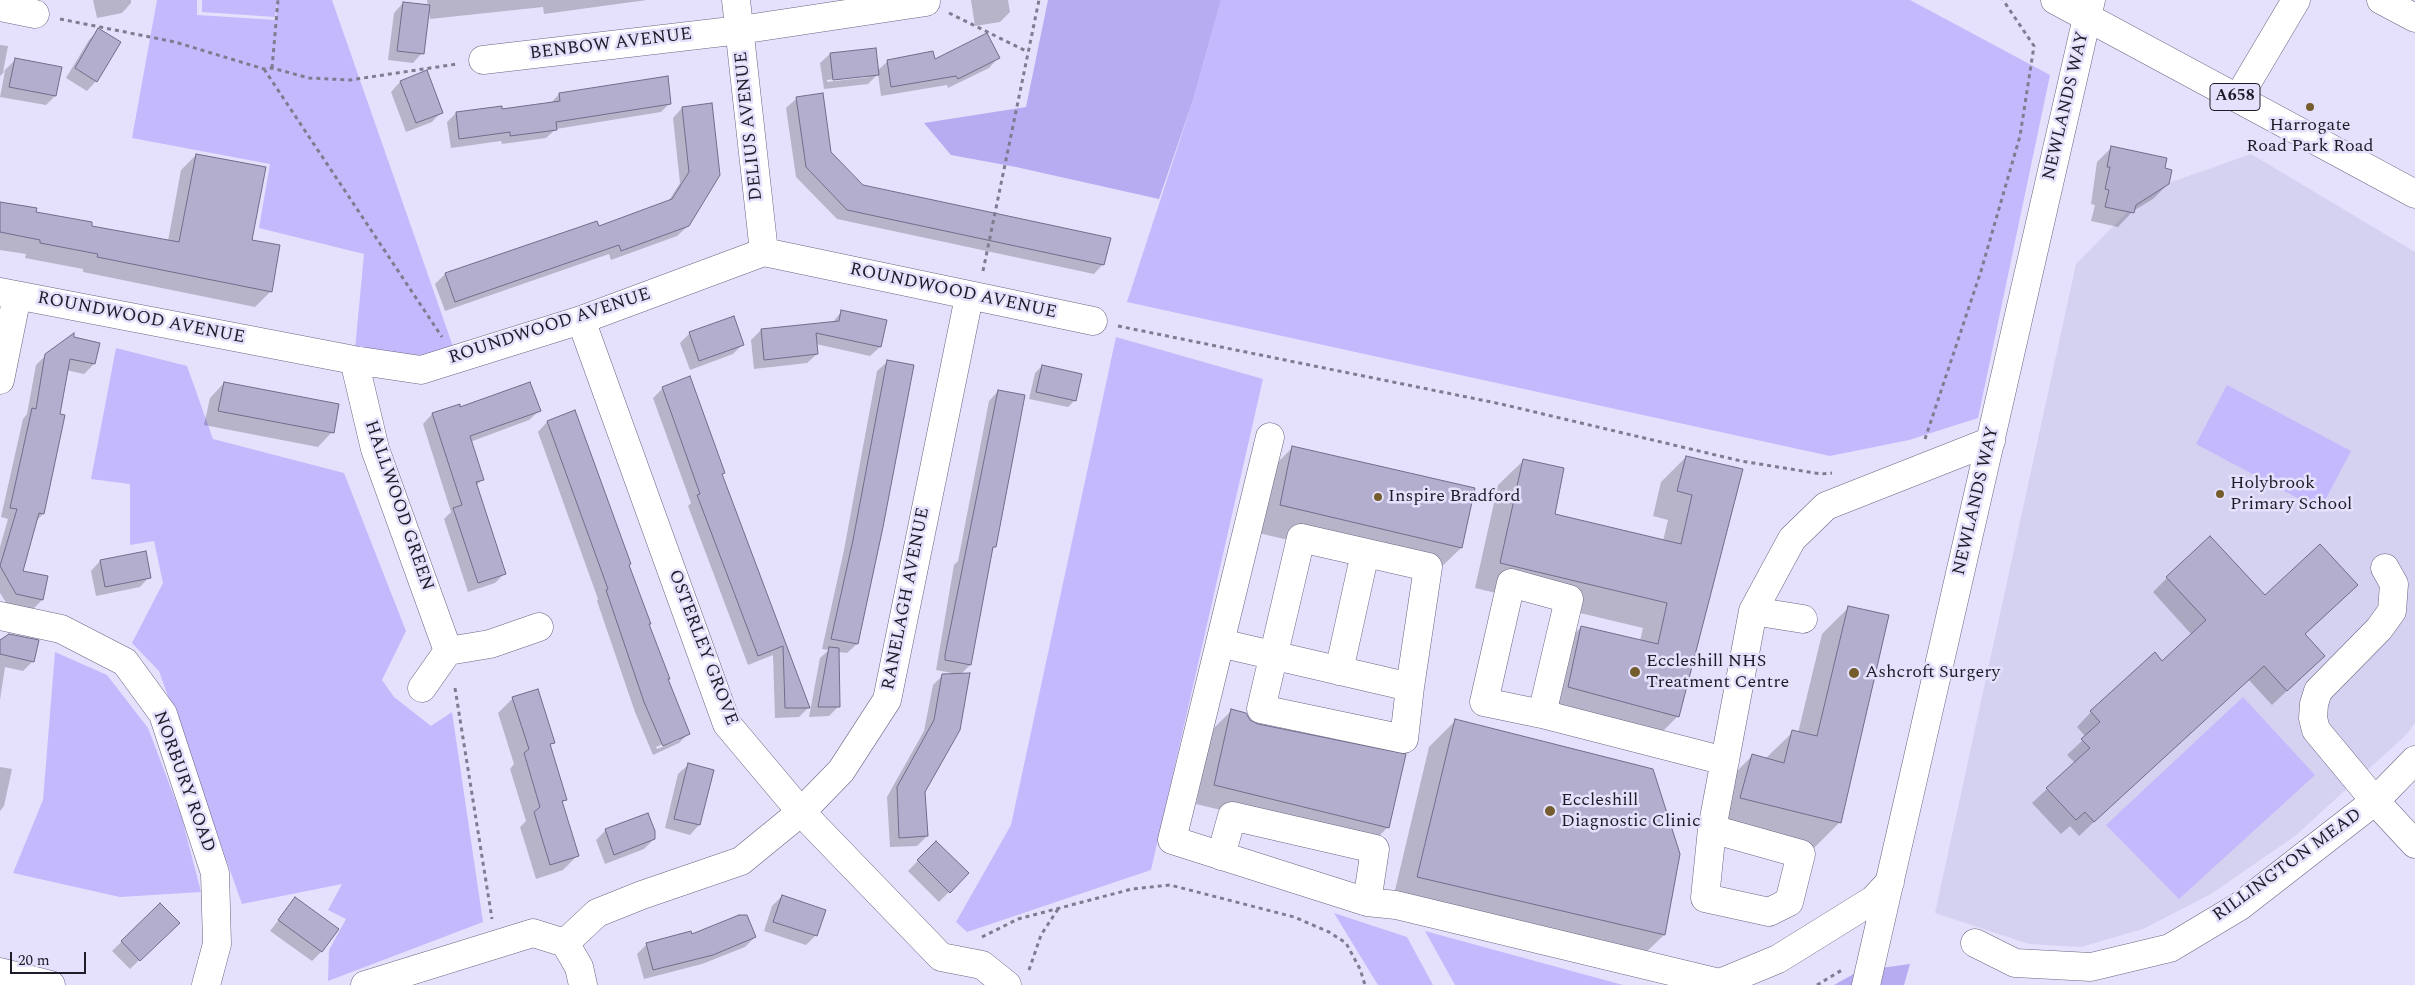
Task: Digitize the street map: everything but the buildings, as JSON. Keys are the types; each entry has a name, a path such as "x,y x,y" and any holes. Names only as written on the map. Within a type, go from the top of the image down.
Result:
{"main road":[{"name":"DELIUS AVENUE","path":"736,0 764,252"},
{"name":"A658","path":"2055,0 2090,9 2238,98 2415,194"},
{"path":"2238,98 2296,0"},
{"path":"2381,0 2415,18"},
{"name":"BENBOW AVENUE","path":"483,60 740,30 926,2"},
{"path":"0,7 35,14"},
{"name":"NEWLANDS WAY","path":"1866,985 2090,9"},
{"name":"ROUNDWOOD AVENUE","path":"9,294 354,360 421,370 581,320 764,252 974,298 1093,321"},
{"path":"0,380 9,294"},
{"name":"RANELAGH AVENUE","path":"565,943 597,913 642,895 741,861 800,812 841,771 887,700 974,298"},
{"name":"OSTERLEY GROVE","path":"581,320 727,724 800,812 941,957"},
{"name":"HALLWOOD GREEN","path":"354,360 374,448 448,651"},
{"path":"1270,437 1172,840 1367,902 1396,905 1720,983 1778,959 1873,900 1890,882"},
{"path":"1712,830 1753,611 1792,540 1826,506 1991,441"},
{"path":"1302,538 1365,553 1428,568 1404,739 1261,709 1302,538"},
{"path":"1339,671 1365,553"},
{"path":"2386,568 2394,584 2392,611 2379,629 2318,691 2314,704 2313,718 2316,730 2415,844"},
{"path":"1542,714 1569,599 1511,583 1484,702 1542,714 1725,761"},
{"path":"1753,611 1803,619"},
{"name":"NORBURY ROAD","path":"0,616 61,629 125,662 163,714 215,873 217,944 206,985"},
{"path":"422,688 448,651 490,644 539,627"},
{"path":"1220,643 1410,687"},
{"name":"RILLINGTON MEAD","path":"1975,943 2015,964 2091,967 2170,948 2240,906 2376,801 2415,760"},
{"path":"1221,856 1232,816 1375,849 1367,902"},
{"path":"365,985 533,933 565,943 578,967 583,985"},
{"path":"941,957 982,965 1018,982"},
{"path":"0,972 51,985"}],"path":[{"path":"272,68 278,0"},
{"path":"974,298 1039,0"},
{"path":"1924,442 1981,271 2020,136 2034,46 2003,0"},
{"path":"926,2 1028,52"},
{"path":"35,14 175,42 264,69 272,68 309,78 350,80 483,60"},
{"path":"264,69 457,358"},
{"path":"1093,321 1501,404 1741,460 1821,474 1838,473"},
{"path":"448,651 497,944"},
{"path":"941,957 1018,920 1132,889 1170,885 1294,917 1329,932 1346,943 1360,969 1365,985"},
{"path":"1018,982 1029,971 1041,935 1059,908"}],"shaded area":[{"path":"157,0 197,0 197,15 276,20 277,0 332,0 457,358 354,360 364,254 259,228 270,164 132,138"},
{"path":"202,0 277,0 275,17 202,12"},
{"path":"1048,0 1221,0 1193,100 1159,199 1016,167 951,155 924,123 1026,107"},
{"path":"1221,0 1910,0 2050,75 1978,418 1909,440 1830,456 1127,302 1193,100"},
{"name":"Holybrook Primary School","path":"2251,154 2415,252 2415,723 2406,735 2295,836 2211,894 2143,929 2081,947 2029,944 1935,913 2076,264 2149,190"},
{"path":"1116,337 1263,379 1151,870 967,932 956,922 1011,825"},
{"path":"116,348 187,366 213,439 344,473 406,631 382,680 394,697 431,726 452,712 483,922 328,981 329,950 346,919 328,910 342,884 242,904 159,671 132,643 163,583 154,541 130,545 130,484 91,479"},
{"path":"2227,385 2351,451 2320,510 2196,444"},
{"path":"55,652 107,675 148,728 181,815 201,892 120,897 13,873 43,800"},
{"path":"2243,697 2315,775 2179,899 2106,825"},
{"path":"1334,913 1407,937 1433,985 1378,985"},
{"path":"1425,931 1623,985 1455,985"},
{"path":"1910,964 1904,985 1834,985 1859,971"}],"place":[{"name":"Harrogate Road Park Road","path":"2310,107"},
{"name":"Holybrook Primary School","path":"2220,494"},
{"name":"Inspire Bradford","path":"1378,497"},
{"name":"Eccleshill NHS Treatment Centre","path":"1635,672"},
{"name":"Ashcroft Surgery","path":"1854,673"},
{"name":"Eccleshill Diagnostic Clinic","path":"1550,811"}]}
